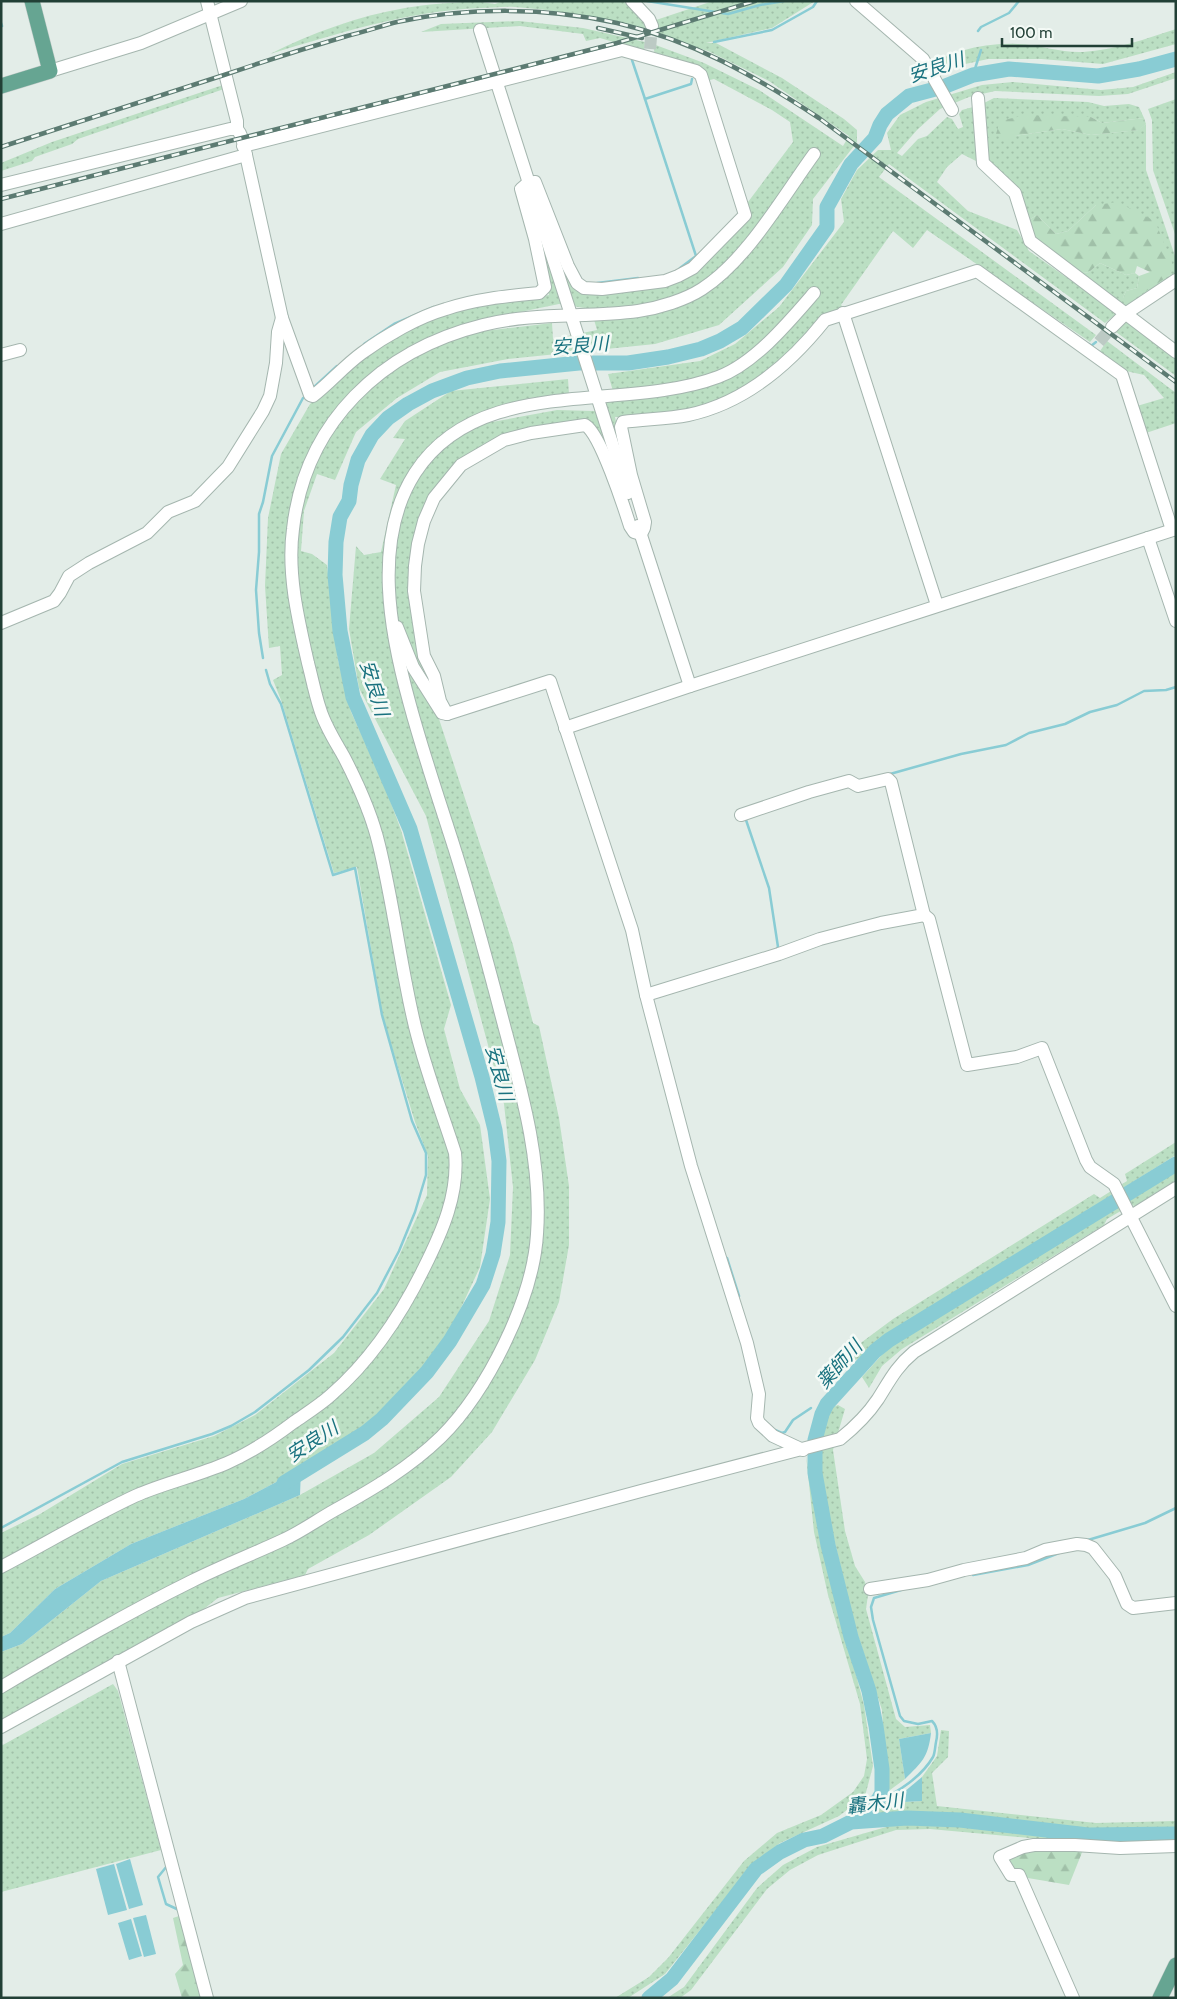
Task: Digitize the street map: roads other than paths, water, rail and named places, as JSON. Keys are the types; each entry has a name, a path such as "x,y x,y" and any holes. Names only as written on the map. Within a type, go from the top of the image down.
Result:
{"main road":[{"path":"1,86 50,71 32,1"},
{"path":"1160,1998 1176,1965"}],"street":[{"path":"50,71 141,43 209,7 241,1"},
{"path":"632,1 649,19 652,26"},
{"path":"856,1 923,59 951,108"},
{"path":"1,224 245,151 622,50 650,54 696,71 701,75 745,215 693,268 678,276 665,281 602,289 584,288 577,283 568,266 535,182 528,183 521,189 535,238 545,287 540,293 504,296 446,308 385,338 361,354 313,396 310,395 282,318 245,151 237,129 237,121 209,7"},
{"path":"480,30 690,686"},
{"path":"978,98 983,163 1015,193 1030,241 1176,352"},
{"path":"1,185 230,128 237,129"},
{"path":"1,1567 135,1496 226,1463 260,1447 329,1397 350,1378 384,1336 413,1291 437,1243 452,1200 457,1169 456,1154 414,1024 379,843 358,786 327,727 319,706 301,631 291,568 292,532 299,495 320,445 338,416 353,397 381,370 412,351 446,336 485,324 528,317 571,318 640,311 674,302 700,290 717,277 747,247 814,154"},
{"path":"565,728 937,605 1174,530 1122,375 1095,347 977,271 825,320 810,340 765,380 726,402 690,414 664,419 623,422 621,428 629,466 645,522 641,534"},
{"path":"1112,327 1125,314 1176,280"},
{"path":"1,1687 114,1622 193,1580 289,1538 372,1491 399,1473 436,1442 453,1424 491,1367 521,1305 533,1270 537,1238 538,1194 534,1154 512,1052 480,934 453,844 422,752 395,647 390,611 389,578 395,520 412,478 431,452 451,435 474,422 494,414 531,405 596,395 687,386 723,376 775,338 814,293"},
{"path":"843,314 937,605"},
{"path":"1,622 54,601 69,576 147,532 168,512 195,500 228,467 263,411 270,396 276,363 278,332 282,318"},
{"path":"1,356 20,350"},
{"path":"447,714 440,701 434,676 424,656 417,614 415,566 420,536 434,498 461,465 504,440 531,433 585,425 594,434 610,469 630,526 634,532 641,534"},
{"path":"1148,538 1176,622"},
{"path":"390,611 413,667 442,713 447,714 550,681 632,930 650,993 691,1166 732,1292 760,1394 759,1424 773,1436 805,1449"},
{"path":"741,815 809,792 888,779 891,782 924,915 929,919 967,1065 1016,1057 1042,1048 1086,1160 1090,1167 1114,1184 1176,1306"},
{"path":"650,993 779,954 820,939 881,923 924,915"},
{"path":"1,1728 118,1661 191,1622 246,1598 840,1439 864,1417 891,1376 914,1352 1176,1188"},
{"path":"870,1589 928,1580 964,1570 1026,1558 1045,1550 1082,1544 1093,1548 1115,1576 1127,1604 1133,1608 1176,1603"},
{"path":"118,1661 207,1998"},
{"path":"1072,1998 1019,1875 1011,1875 1000,1856 1034,1844 1120,1848 1176,1846"}],"water":[{"path":"301,1469 300,1495 101,1581 22,1644 1,1652 1,1637 10,1633 55,1589 131,1544 244,1499"},
{"path":"931,1733 926,1754 905,1779 899,1739"},
{"path":"922,1777 922,1801 904,1802 904,1792"},
{"path":"130,1859 143,1905 129,1909 116,1864"},
{"path":"114,1864 127,1910 108,1915 96,1869"},
{"path":"146,1915 156,1954 144,1957 133,1918"},
{"path":"131,1919 142,1956 129,1960 118,1923"}],"waterway":[{"path":"647,1 728,14 760,5 784,1"},
{"path":"714,42 772,30 813,7 817,1"},
{"path":"978,31 981,27 1009,13 1019,1"},
{"path":"973,75 981,50"},
{"name":"安良川","path":"284,1483 365,1433 382,1419 427,1372 450,1341 483,1285 493,1254 498,1222 499,1161 495,1130 482,1077 410,829 353,697 340,631 335,575 336,542 340,517 349,501 358,460 372,435 388,418 408,404 432,391 467,378 500,371 579,363 628,363 668,357 701,349 720,341 742,328 786,285 827,227 827,207 851,164 875,138 887,114 909,96 943,87 973,75 1009,69 1098,76 1139,69 1176,59"},
{"path":"632,60 645,99"},
{"path":"680,268 696,256 645,99 691,84 692,79"},
{"path":"597,283 638,278"},
{"path":"364,344 394,324 434,307"},
{"path":"1089,344 1091,346 1096,342"},
{"path":"313,388 337,366"},
{"path":"263,658 256,590 259,514 272,456 303,398"},
{"path":"1,1528 122,1462 212,1434 231,1426 255,1412 309,1370 343,1337 377,1293 399,1251 415,1212 426,1175 426,1153 412,1121 382,1015 355,868 333,875 281,704 270,684 266,670"},
{"path":"890,774 961,754 1006,745 1029,733 1065,724 1090,712 1117,705 1144,691 1166,690 1176,687"},
{"path":"747,818 746,820 769,888 778,947 776,950"},
{"name":"薬師川","path":"851,1822 878,1800 882,1793 882,1769 869,1691 851,1637 828,1545 815,1473 815,1440 822,1414 827,1404 875,1351 889,1340 1176,1164"},
{"path":"727,1258 739,1296"},
{"path":"775,1430 782,1433 785,1432 793,1420 811,1408"},
{"path":"1088,1540 1145,1523 1176,1508"},
{"path":"973,1575 1028,1565 1059,1553"},
{"path":"878,1800 901,1788 923,1771 933,1757 937,1736 936,1728 932,1721 918,1724 904,1721 900,1716 873,1620 871,1607 874,1598 901,1590"},
{"name":"轟木川","path":"649,1998 672,1979 756,1869 780,1852 804,1840 823,1836 851,1822 907,1818 960,1820 1088,1835 1176,1834"},
{"path":"167,1866 158,1877 166,1904 179,1910"}],"tunnel":[{"path":"650,49 652,26"},
{"path":"1099,342 1112,327"}],"railway":[{"path":"1,199 617,43 755,1"},
{"path":"1,147 286,55 397,22 451,14 507,11 563,14 617,23 672,39 722,61 819,118 1176,382"},
{"path":"598,28 642,38"}]}
